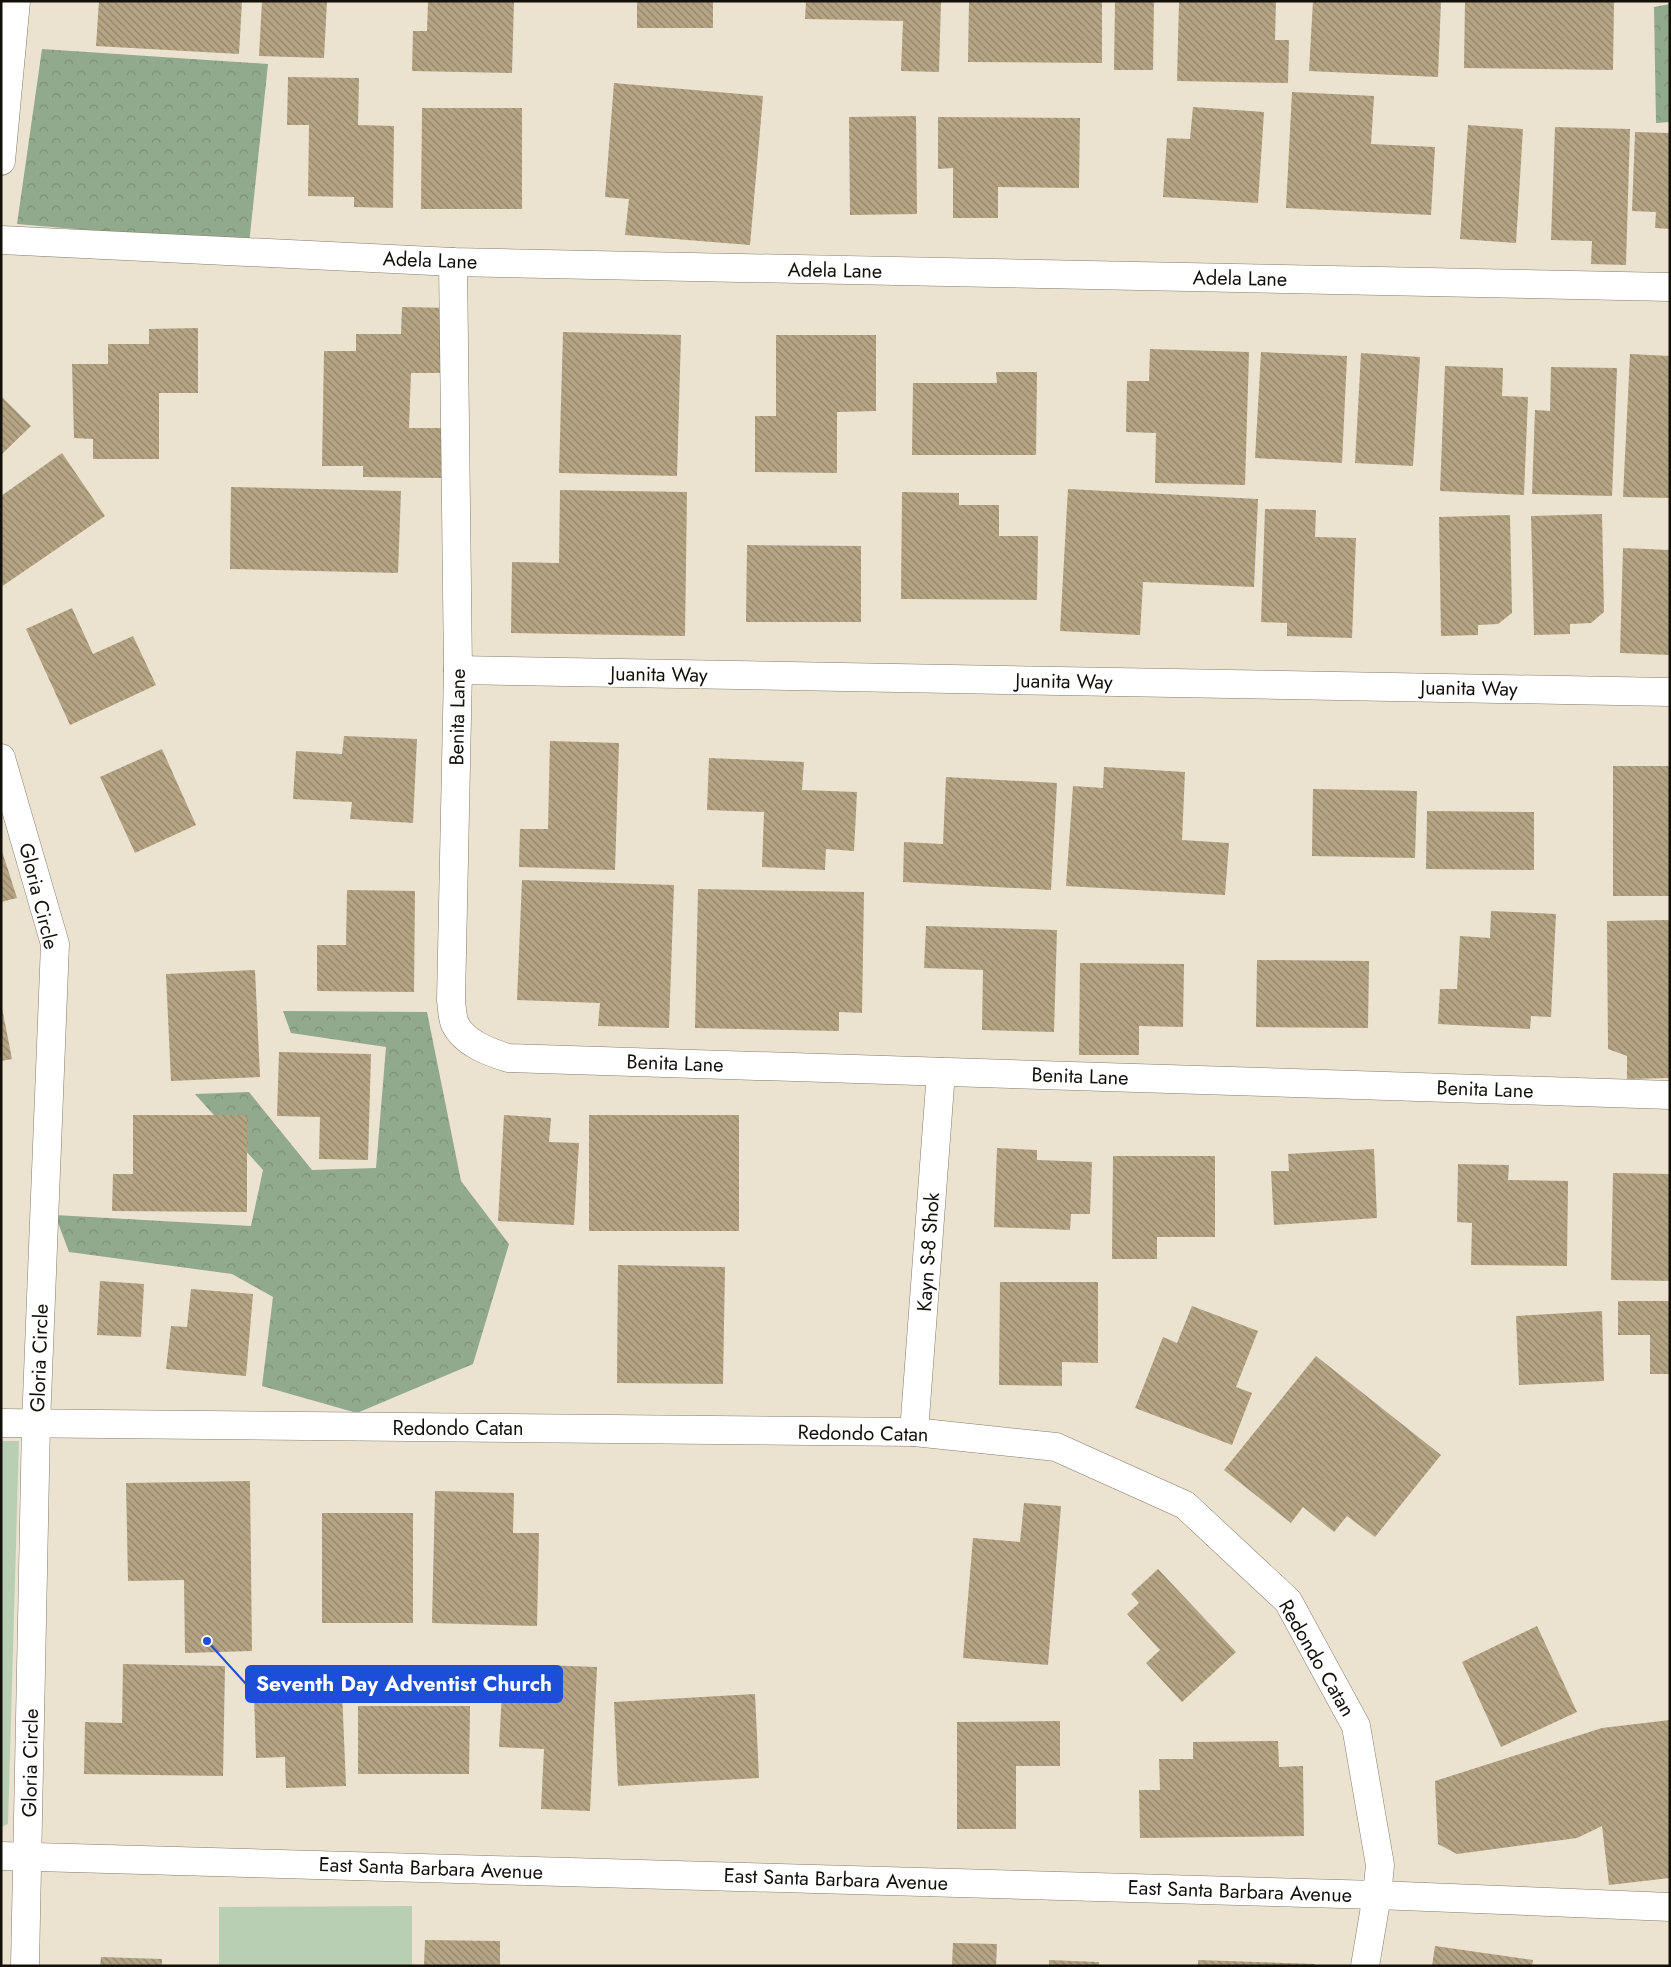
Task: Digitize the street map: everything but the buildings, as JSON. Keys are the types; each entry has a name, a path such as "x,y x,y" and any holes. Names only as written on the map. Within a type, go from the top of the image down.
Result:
{"street":[{"path":"1,161 16,1"},
{"name":"Adela Lane","path":"1,240 453,262 1670,287"},
{"name":"Benita Lane","path":"453,262 458,670 451,1000 455,1024 469,1040 487,1052 508,1058 1670,1095"},
{"name":"Juanita Way","path":"458,670 1670,692"},
{"name":"Gloria Circle","path":"1,758 55,944 36,1424 25,1966"},
{"name":"Kayn S-8 Shok","path":"914,1432 941,1072"},
{"name":"Redondo Catan","path":"1,1423 914,1432 1056,1447 1185,1505 1288,1602 1356,1726 1380,1865 1365,1966"},
{"name":"East Santa Barbara Avenue","path":"1,1856 1377,1895 1670,1907"}],"green space":[{"path":"1670,4 1670,122 1656,123 1654,7"},
{"path":"42,49 268,64 249,244 17,224"},
{"path":"283,1011 427,1012 461,1181 509,1244 473,1364 357,1413 262,1386 273,1297 232,1274 69,1252 55,1215 251,1226 263,1170 195,1094 249,1092 312,1170 376,1168 386,1047 291,1033"},
{"path":"1,1441 19,1441 8,1824 1,1827"},
{"path":"412,1906 412,1966 219,1966 219,1907"}],"place":[{"name":"Seventh Day Adventist Church","path":"207,1641"}]}
